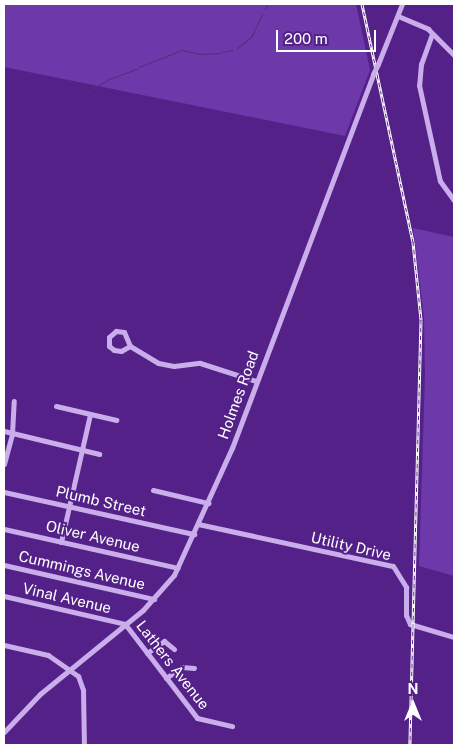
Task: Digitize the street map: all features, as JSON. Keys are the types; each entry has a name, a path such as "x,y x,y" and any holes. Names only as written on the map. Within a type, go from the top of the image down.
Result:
{"street":[{"name":"Holmes Road","path":"4,732 40,694 154,599 178,568 208,503 373,74 402,4"},
{"path":"398,16 420,24 454,55"},
{"path":"432,34 420,66 419,85 440,182 454,200"},
{"path":"130,346 121,351 114,350 109,346 109,337 116,330 124,332 130,346 158,363 174,366 200,363 256,381"},
{"path":"4,464 12,434 14,401"},
{"path":"56,406 116,420"},
{"path":"61,542 90,414"},
{"path":"4,431 99,454"},
{"path":"153,490 208,503"},
{"name":"Plumb Street","path":"4,492 194,534"},
{"name":"Utility Drive","path":"198,524 394,566 406,587 406,615 410,624 454,636"},
{"name":"Oliver Avenue","path":"4,528 178,568"},
{"name":"Cummings Avenue","path":"4,565 154,599"},
{"name":"Vinal Avenue","path":"4,596 125,624"},
{"name":"Lathers Avenue","path":"125,624 197,718 232,726"},
{"path":"147,653 164,641 174,649"},
{"path":"4,645 48,655 70,670 82,684 84,745"},
{"path":"166,678 182,666 194,668"}],"shaded area":[{"path":"4,4 356,4 370,70 345,136 4,67"},
{"path":"413,228 454,237 454,576 419,566 425,374 424,317"}],"waterway":[{"path":"265,9 268,4"},
{"path":"237,48 251,37 262,14"},
{"path":"139,67 182,50 200,54 220,53"},
{"path":"222,52 233,50"},
{"path":"85,94 109,79 137,69"}],"railway":[{"path":"362,4 413,242 421,320 410,745"}]}
